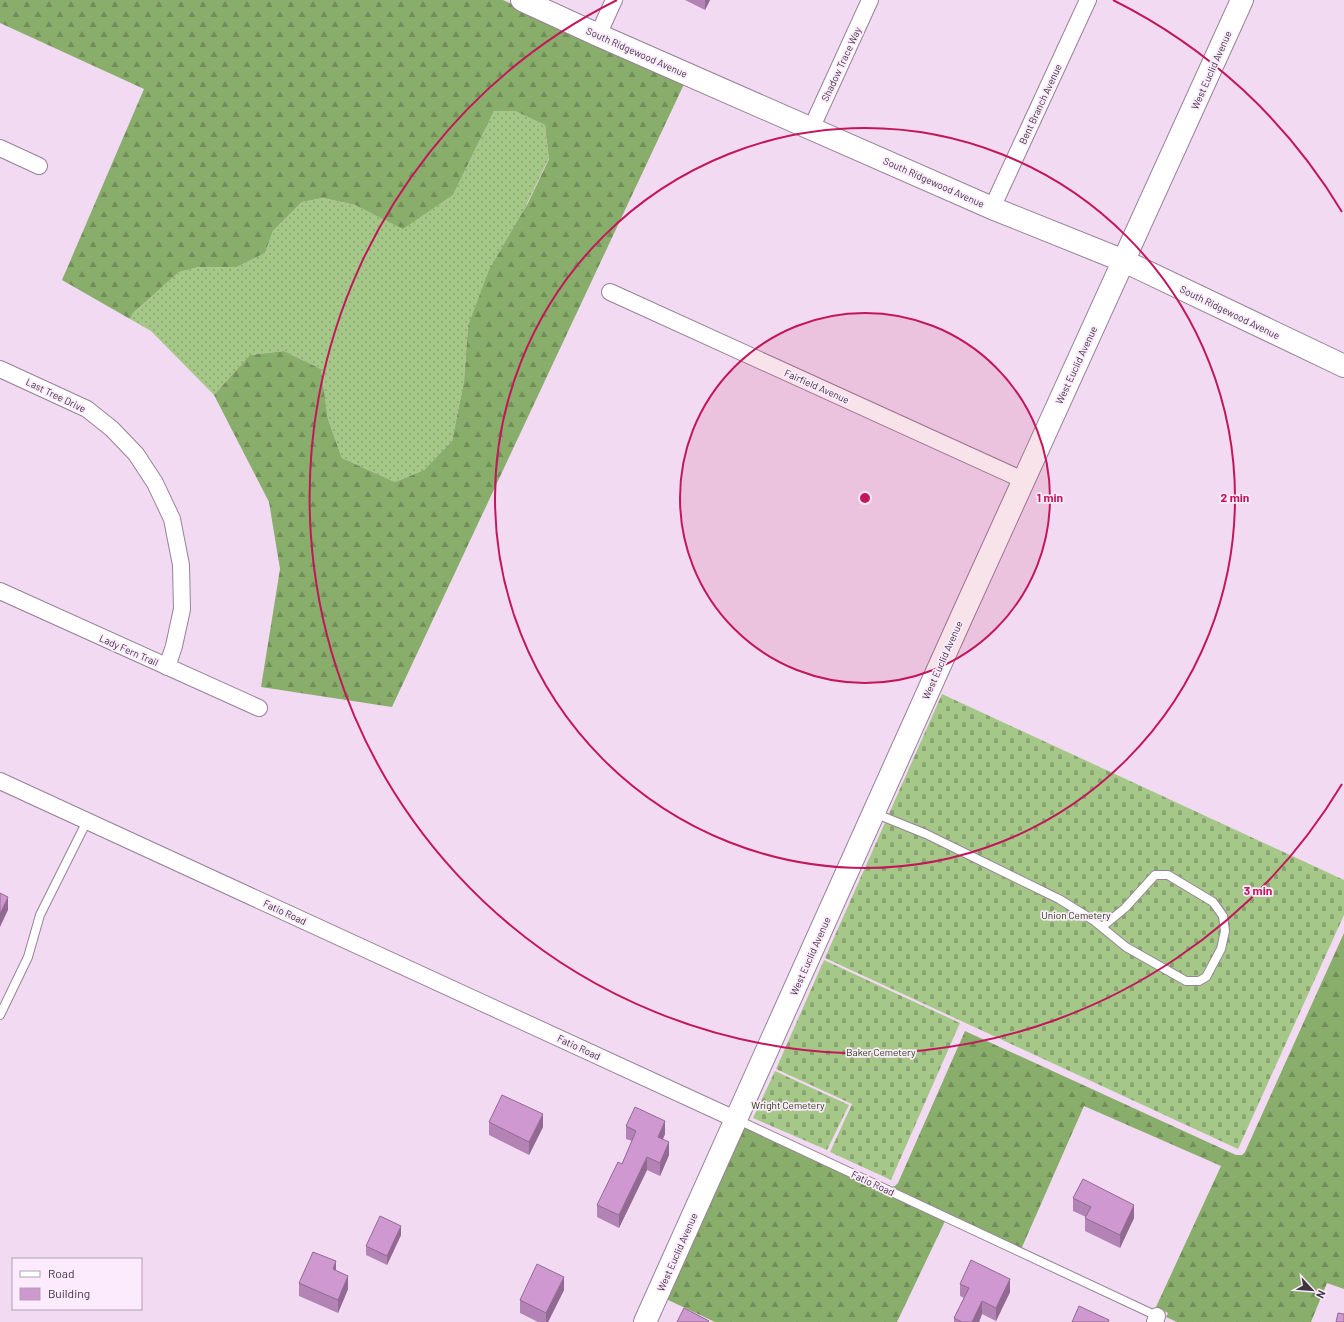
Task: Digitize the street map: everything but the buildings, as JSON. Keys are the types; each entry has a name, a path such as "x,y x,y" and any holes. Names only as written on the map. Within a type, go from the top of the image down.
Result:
{"street":[{"name":"South Ridgewood Avenue","path":"522,0 598,35 992,208 1124,261 1344,366"},
{"path":"598,35 614,0"},
{"name":"Shadow Trace Way","path":"811,128 870,0"},
{"name":"Bent Branch Avenue","path":"992,208 1088,0"},
{"name":"West Euclid Avenue","path":"645,1322 737,1120 873,812 1242,0"},
{"path":"0,148 39,166"},
{"name":"Fairfield Avenue","path":"610,292 1024,480"},
{"name":"Last Tree Drive","path":"0,369 87,409 112,429 136,454 155,483 172,520 181,565 182,609 174,646 167,667"},
{"name":"Lady Fern Trail","path":"0,591 258,708"},
{"name":"Fatio Road","path":"0,781 737,1120"}],"lane":[{"path":"873,812 926,834 1059,899 1093,920 1126,947 1186,981 1199,981 1206,977 1221,949 1225,931 1223,916 1213,902 1168,875 1155,875 1125,908 1102,927"},
{"path":"0,1015 28,957 40,915 87,821"},
{"name":"Fatio Road","path":"737,1120 1156,1319"}],"green space":[{"path":"0,0 503,0 586,39 685,82 392,707 261,687 280,569 269,502 214,395 250,355 284,351 321,369 328,419 342,458 395,482 424,470 452,441 464,381 468,326 489,270 528,203 549,159 545,125 515,111 494,111 453,195 403,229 355,205 323,198 302,202 273,231 265,253 237,267 199,267 179,272 133,313 130,319 62,280 144,89 0,23"},
{"path":"494,111 515,111 545,125 549,158 468,326 464,381 452,441 424,470 395,482 342,458 328,419 321,369 284,351 250,355 214,395 151,331 130,319 133,313 179,272 199,267 237,267 265,253 273,231 302,202 323,198 355,205 403,228 453,195"},
{"name":"Union Cemetery","path":"942,694 1344,880 1344,915 1238,1149 825,958"},
{"path":"1344,933 1344,1289 1327,1283 1311,1322 1177,1322 1166,1317 1168,1313 1156,1307 1221,1166 1084,1106 1019,1254 947,1217 897,1322 715,1322 666,1299 747,1120 891,1187 895,1186 898,1183 965,1031 1236,1155 1242,1155 1245,1152"},
{"name":"Baker Cemetery","path":"824,960 960,1023 891,1180 830,1152 852,1104 776,1069"},
{"name":"Wright Cemetery","path":"775,1071 849,1105 827,1150 753,1118"}]}
